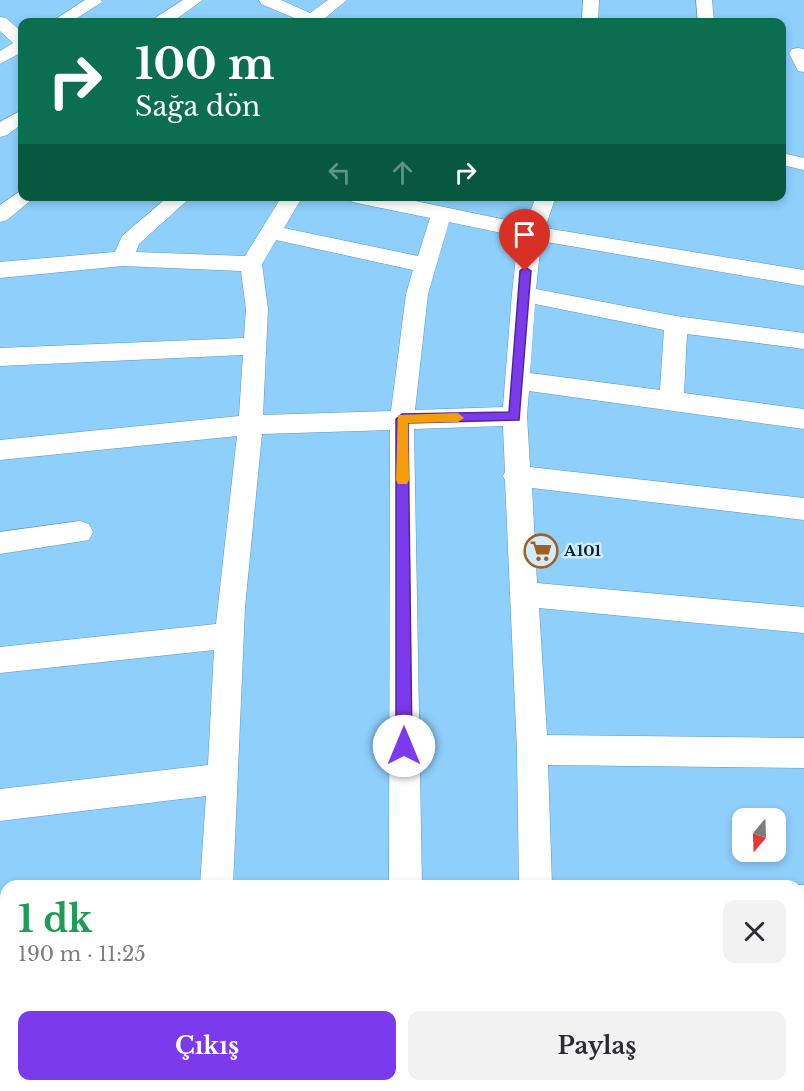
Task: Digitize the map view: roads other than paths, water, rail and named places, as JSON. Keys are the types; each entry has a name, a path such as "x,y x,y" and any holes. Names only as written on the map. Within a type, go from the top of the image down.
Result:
{"street":[{"path":"167,18 195,0"},
{"path":"318,18 339,0"},
{"path":"590,18 591,0"},
{"path":"704,0 706,18"},
{"path":"67,18 94,2"},
{"path":"273,8 305,18"},
{"path":"0,22 18,39"},
{"path":"0,59 18,46"},
{"path":"0,131 18,119"},
{"path":"786,160 804,164"},
{"path":"0,215 19,201"},
{"path":"123,259 130,241 176,201"},
{"path":"217,880 229,636 250,425 255,346 257,309 251,264 290,201"},
{"path":"379,201 533,233 804,278"},
{"path":"535,880 532,750 516,476 515,416 528,248 544,201"},
{"path":"405,880 402,419 417,294 441,215"},
{"path":"271,232 426,264"},
{"path":"0,270 123,259 251,264"},
{"path":"523,294 676,324 804,341"},
{"path":"671,402 676,324"},
{"path":"0,357 255,346"},
{"path":"518,381 804,419"},
{"path":"0,450 250,425 515,416"},
{"path":"516,476 804,509"},
{"path":"0,543 80,532"},
{"path":"524,594 804,620"},
{"path":"0,660 229,636"},
{"path":"532,750 804,753"},
{"path":"0,805 222,779"}],"place":[{"name":"A101","path":"541,551"}]}
